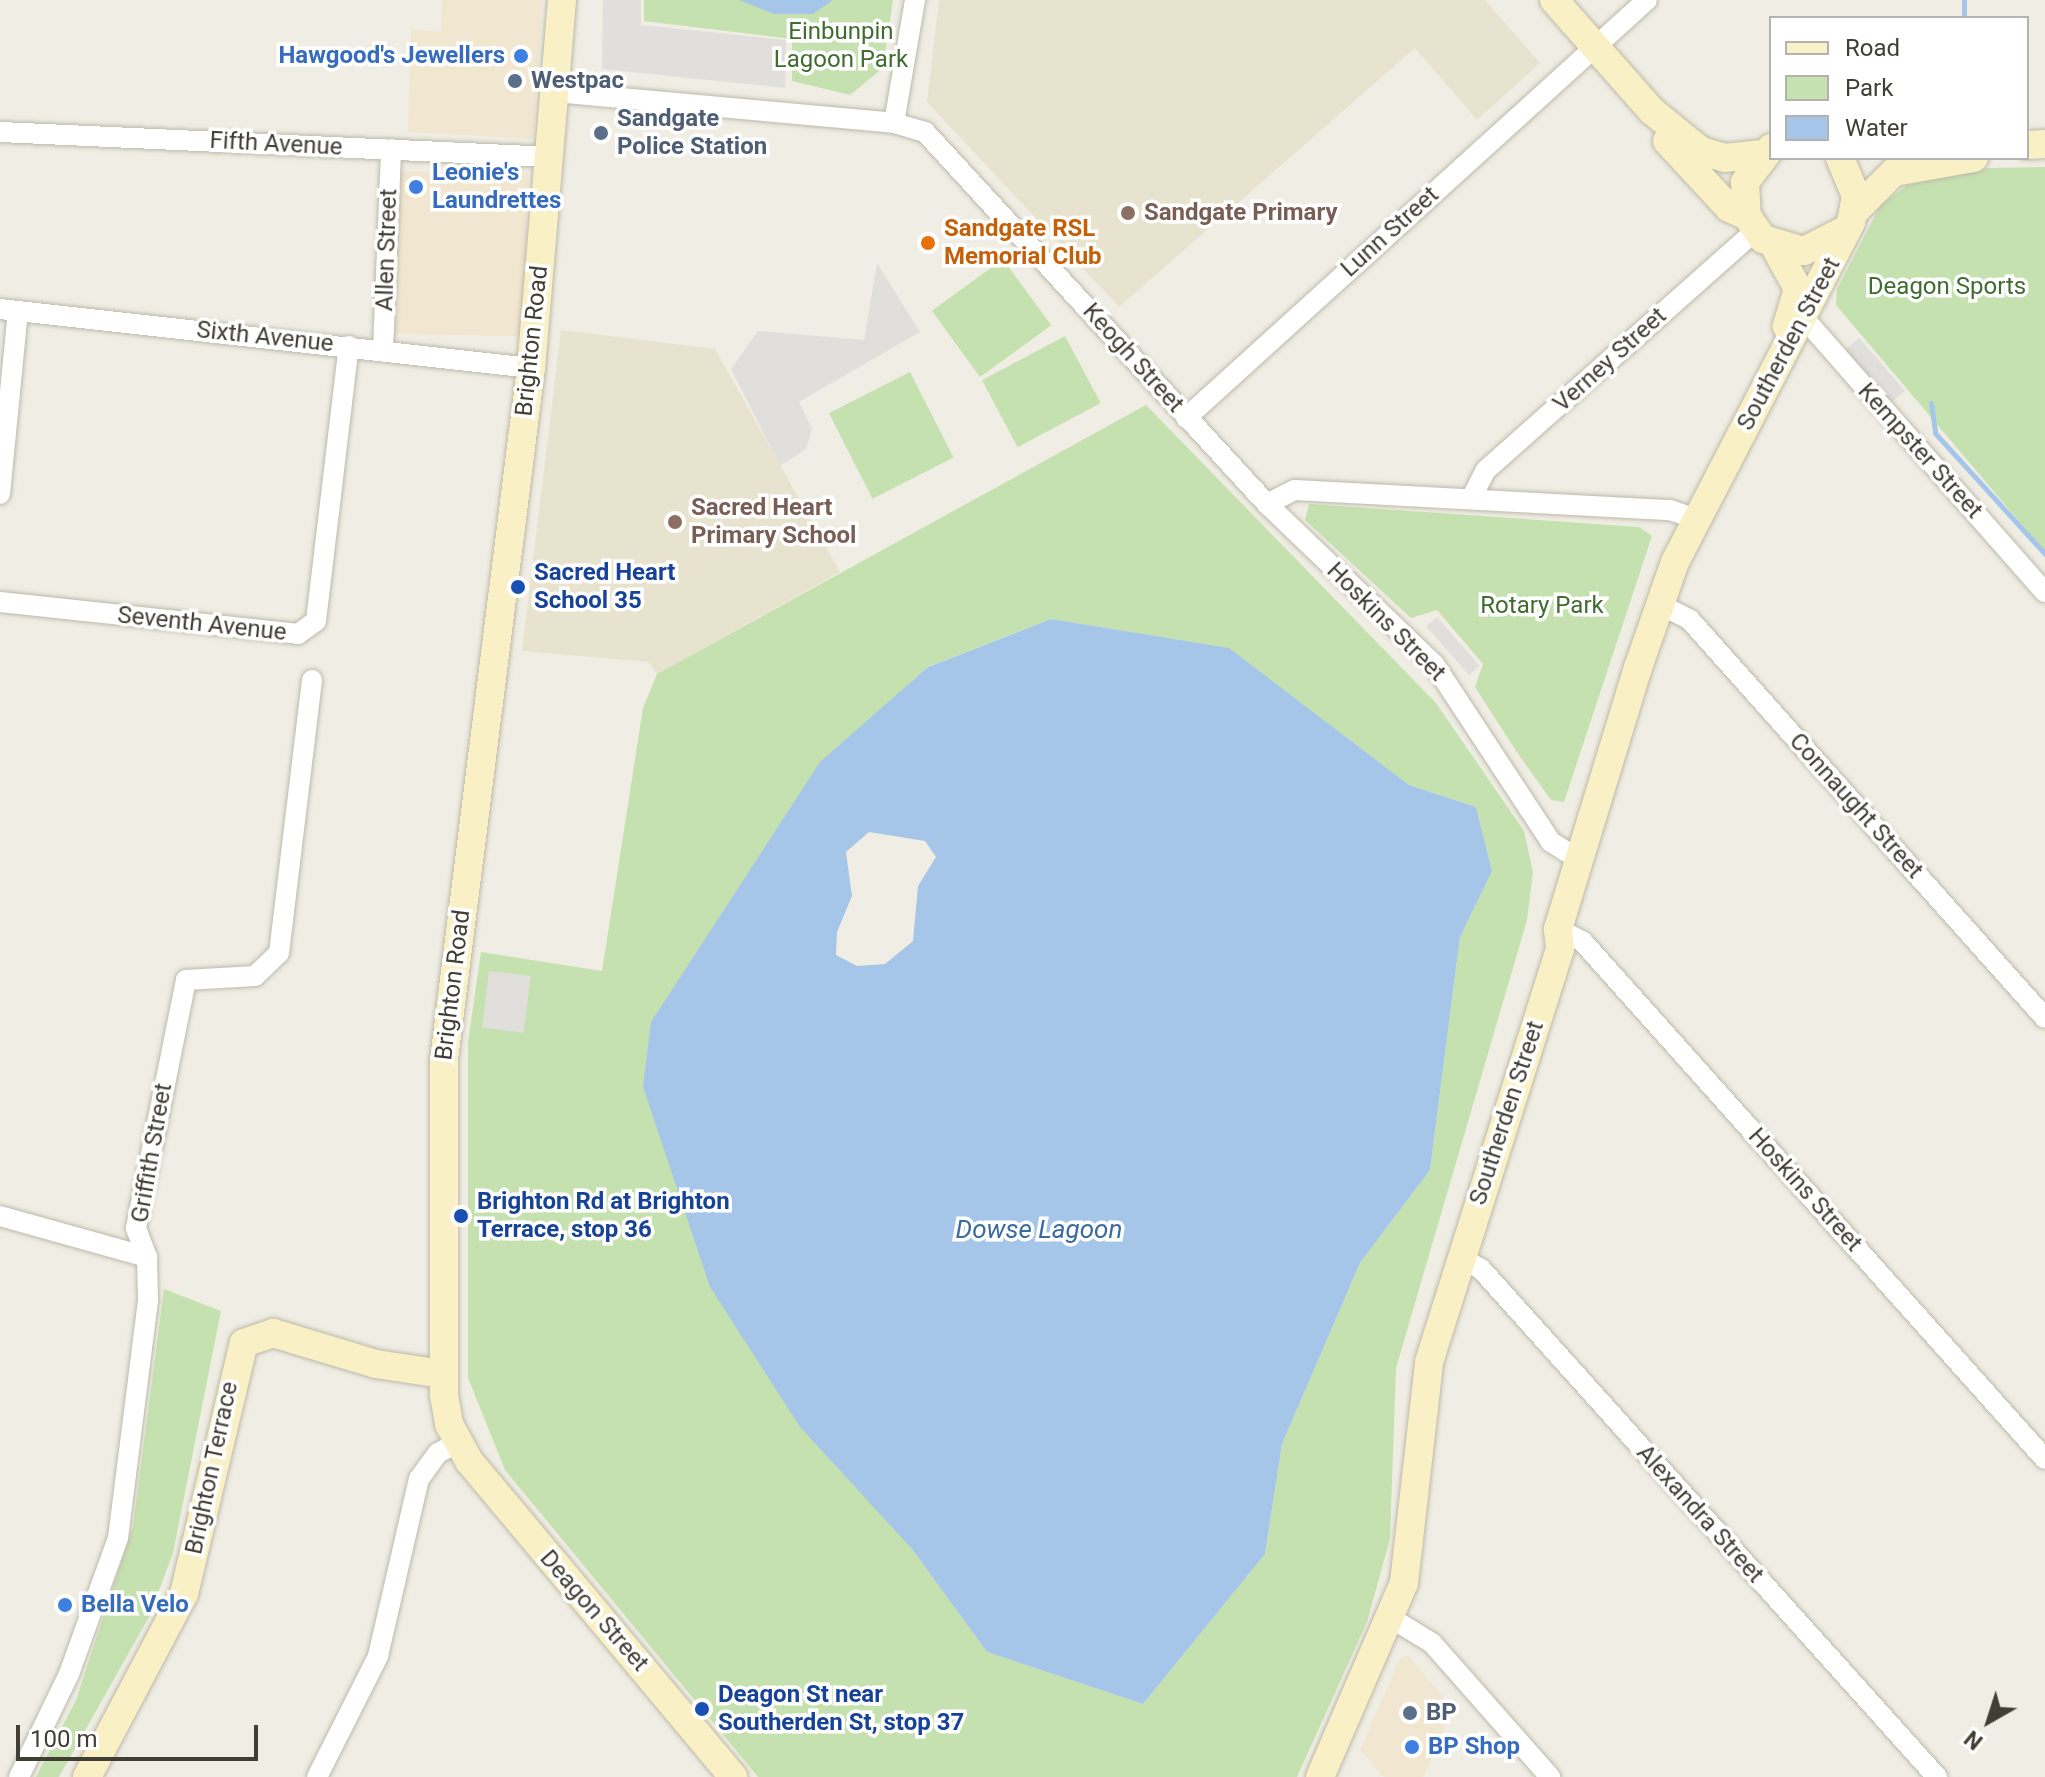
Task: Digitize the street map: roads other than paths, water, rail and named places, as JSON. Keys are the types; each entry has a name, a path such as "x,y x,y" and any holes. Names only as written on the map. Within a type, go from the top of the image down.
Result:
{"main road":[{"name":"Brighton Road","path":"562,0 562,92"},
{"name":"Brighton Road","path":"457,1443 443,1374 444,1060 531,368 552,157 562,92 583,0"},
{"path":"1554,0 1652,111 1712,155 1767,151"},
{"path":"1652,111 1668,143 1729,208 1759,231 1818,248 1851,220 1894,172 1963,160"},
{"path":"1759,231 1745,182 1767,151"},
{"path":"1841,160 1853,180 1851,220"},
{"name":"Southerden Street","path":"1320,1777 1391,1618 1412,1554 1424,1384 1512,1085 1560,949 1558,929 1659,604 1727,456 1737,415 1800,315 1851,220"},
{"name":"Southerden Street","path":"1759,231 1798,289 1800,315"},
{"name":"Brighton Terrace","path":"87,1777 184,1594 244,1343 273,1333 376,1364 443,1374"},
{"name":"Deagon Street","path":"457,1443 733,1777"}],"street":[{"path":"894,123 915,0"},
{"name":"Lunn Street","path":"1186,418 1647,0"},
{"name":"Keogh Street","path":"562,92 894,123 937,141 1267,504"},
{"name":"Fifth Avenue","path":"0,132 552,157"},
{"name":"Allen Street","path":"383,351 391,149"},
{"name":"Verney Street","path":"1472,497 1486,470 1759,231"},
{"path":"0,494 9,310"},
{"name":"Sixth Avenue","path":"9,310 531,368"},
{"name":"Kempster Street","path":"1800,315 2045,592"},
{"name":"Seventh Avenue","path":"0,602 298,634 316,621 349,346"},
{"path":"1267,504 1295,490 1472,497 1670,510 1696,519"},
{"name":"Hoskins Street","path":"1267,504 1434,664 1551,842 1580,860"},
{"name":"Connaught Street","path":"1659,604 1690,620 2045,1018"},
{"name":"Griffith Street","path":"19,1777 69,1674 118,1538 148,1299 147,1257 136,1228 186,980 255,976 279,953 312,680"},
{"name":"Hoskins Street","path":"1558,929 1583,942 2045,1459"},
{"path":"0,1216 147,1257"},
{"name":"Alexandra Street","path":"1460,1257 1481,1269 1937,1777"},
{"path":"317,1777 378,1656 419,1479 438,1453 457,1443"},
{"path":"1391,1618 1432,1643 1550,1777"}],"water":[{"path":"739,0 833,0 813,14 774,14"},
{"name":"Dowse Lagoon","path":"1051,619 1229,648 1409,785 1476,807 1492,871 1460,937 1430,1170 1360,1263 1282,1444 1265,1554 1143,1704 987,1652 912,1549 800,1427 710,1287 643,1087 651,1022 820,762 928,667","holes":["869,832 925,841 936,857 918,886 913,941 885,964 857,966 836,955 837,932 852,896 846,852"]}],"waterway":[{"path":"1964,0 1964,16"},
{"path":"1931,403 1935,433 2045,554"}],"place":[{"name":"Hawgood's Jewellers","path":"521,56"},
{"name":"Westpac","path":"515,81"},
{"name":"Sandgate Police Station","path":"601,133"},
{"name":"Leonie's Laundrettes","path":"416,187"},
{"name":"Sandgate Primary","path":"1128,213"},
{"name":"Sandgate RSL Memorial Club","path":"928,243"},
{"name":"Sacred Heart Primary School","path":"675,522"},
{"name":"Sacred Heart School 35","path":"518,587"},
{"name":"Brighton Rd at Brighton Terrace, stop 36","path":"461,1216"},
{"name":"Bella Velo","path":"65,1605"},
{"name":"Deagon St near Southerden St, stop 37","path":"702,1709"},
{"name":"BP","path":"1410,1713"},
{"name":"BP Shop","path":"1412,1747"}],"park label":[{"name":"Einbunpin Lagoon Park","path":"841,46"},
{"name":"Deagon Sports","path":"1947,287"},
{"name":"Rotary Park","path":"1542,606"}]}
